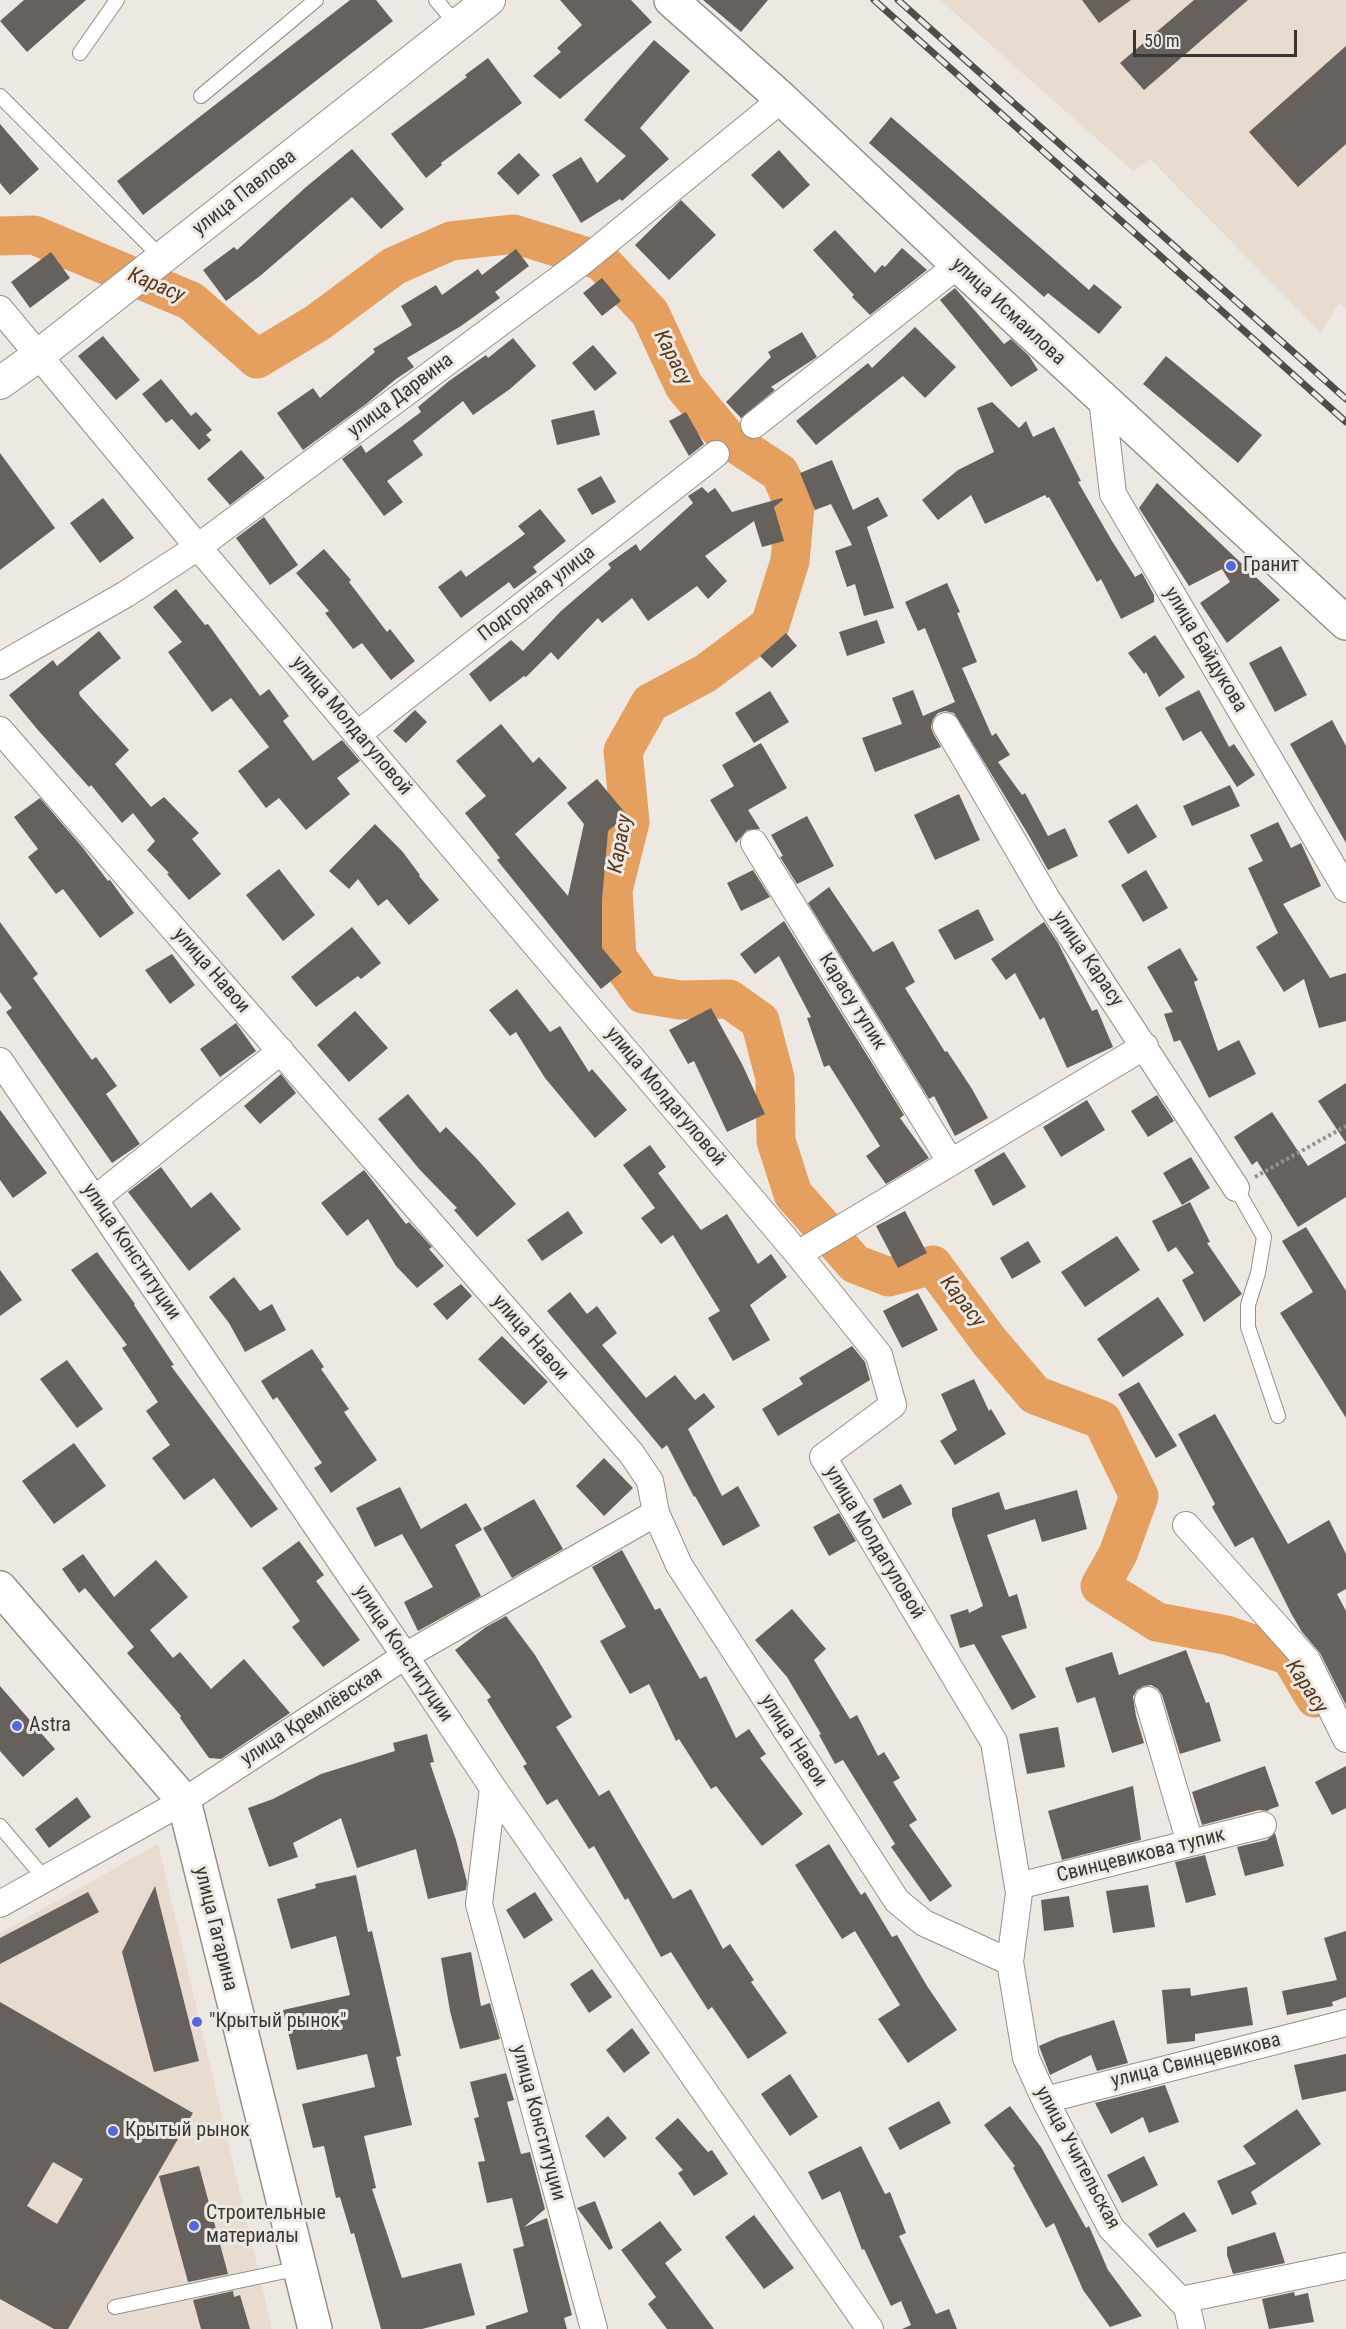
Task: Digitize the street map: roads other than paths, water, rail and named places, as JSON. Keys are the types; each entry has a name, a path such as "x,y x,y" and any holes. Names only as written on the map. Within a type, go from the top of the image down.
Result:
{"main road":[{"name":"улица Исмаилова","path":"671,0 782,99 1102,399 1346,623"},
{"name":"улица Гагарина","path":"0,1588 184,1801 315,2329"}],"street":[{"name":"улица Павлова","path":"0,383 39,355 489,0"},
{"name":"улица Дарвина","path":"0,666 126,594 198,547 592,254 782,99"},
{"path":"754,425 958,265"},
{"name":"улица Молдагуловой","path":"0,309 198,547 798,1254 879,1355 893,1405 823,1457 994,1742 1018,1886 1010,1962"},
{"name":"улица Байдукова","path":"1102,399 1113,494 1346,889"},
{"name":"Подгорная улица","path":"358,734 716,454"},
{"name":"улица Карасу","path":"946,726 1047,899 1236,1188"},
{"name":"улица Навои","path":"0,730 631,1453 650,1481 656,1513 679,1565 897,1900 924,1923 1010,1962"},
{"name":"Карасу тупик","path":"754,843 950,1161"},
{"path":"798,1254 1145,1046"},
{"path":"95,1199 281,1051"},
{"name":"улица Конституции","path":"0,1060 493,1788 479,1904 594,2329"},
{"name":"улица Кремлёвская","path":"0,1904 184,1801 405,1656 656,1513"},
{"path":"1186,1525 1307,1660 1346,1739"},
{"path":"1148,1700 1190,1843"},
{"path":"493,1788 870,2329"},
{"name":"Свинцевикова тупик","path":"1018,1886 1263,1825"},
{"name":"улица Учительская","path":"1010,1962 1026,2058 1045,2100 1111,2228 1187,2307 1192,2329"},
{"name":"улица Свинцевикова","path":"1045,2100 1346,2023"},
{"path":"1180,2300 1346,2266"}],"lane":[{"path":"80,53 117,0"},
{"path":"201,96 316,0"},
{"path":"436,0 458,26"},
{"path":"0,96 162,258"},
{"path":"1236,1188 1264,1237 1258,1273 1248,1305 1248,1327 1278,1416"},
{"path":"0,1826 45,1879"},
{"path":"115,2307 300,2268"}],"waterway":[{"name":"Карасу","path":"0,236 34,235 191,301 257,359 317,323 394,266 451,241 514,234 601,261 650,313 684,386 727,438 780,473 795,507 790,561 770,625 706,673 650,703 623,751 630,822 613,890 617,957 643,994 680,1000 729,999 760,1021 775,1078 776,1141 793,1194 855,1264 889,1277 933,1265 989,1341 1035,1395 1102,1420 1139,1496 1118,1554 1100,1586 1157,1622 1226,1635 1290,1656 1315,1698"}],"railway":[{"path":"874,0 1346,422"},
{"path":"898,0 1346,399"}],"place":[{"name":"Гранит","path":"1231,566"},
{"name":"Astra","path":"17,1726"},
{"name":"\"Крытый рынок\"","path":"197,2022"},
{"name":"Крытый рынок","path":"113,2131"},
{"name":"Строительные материалы","path":"194,2226"}]}
